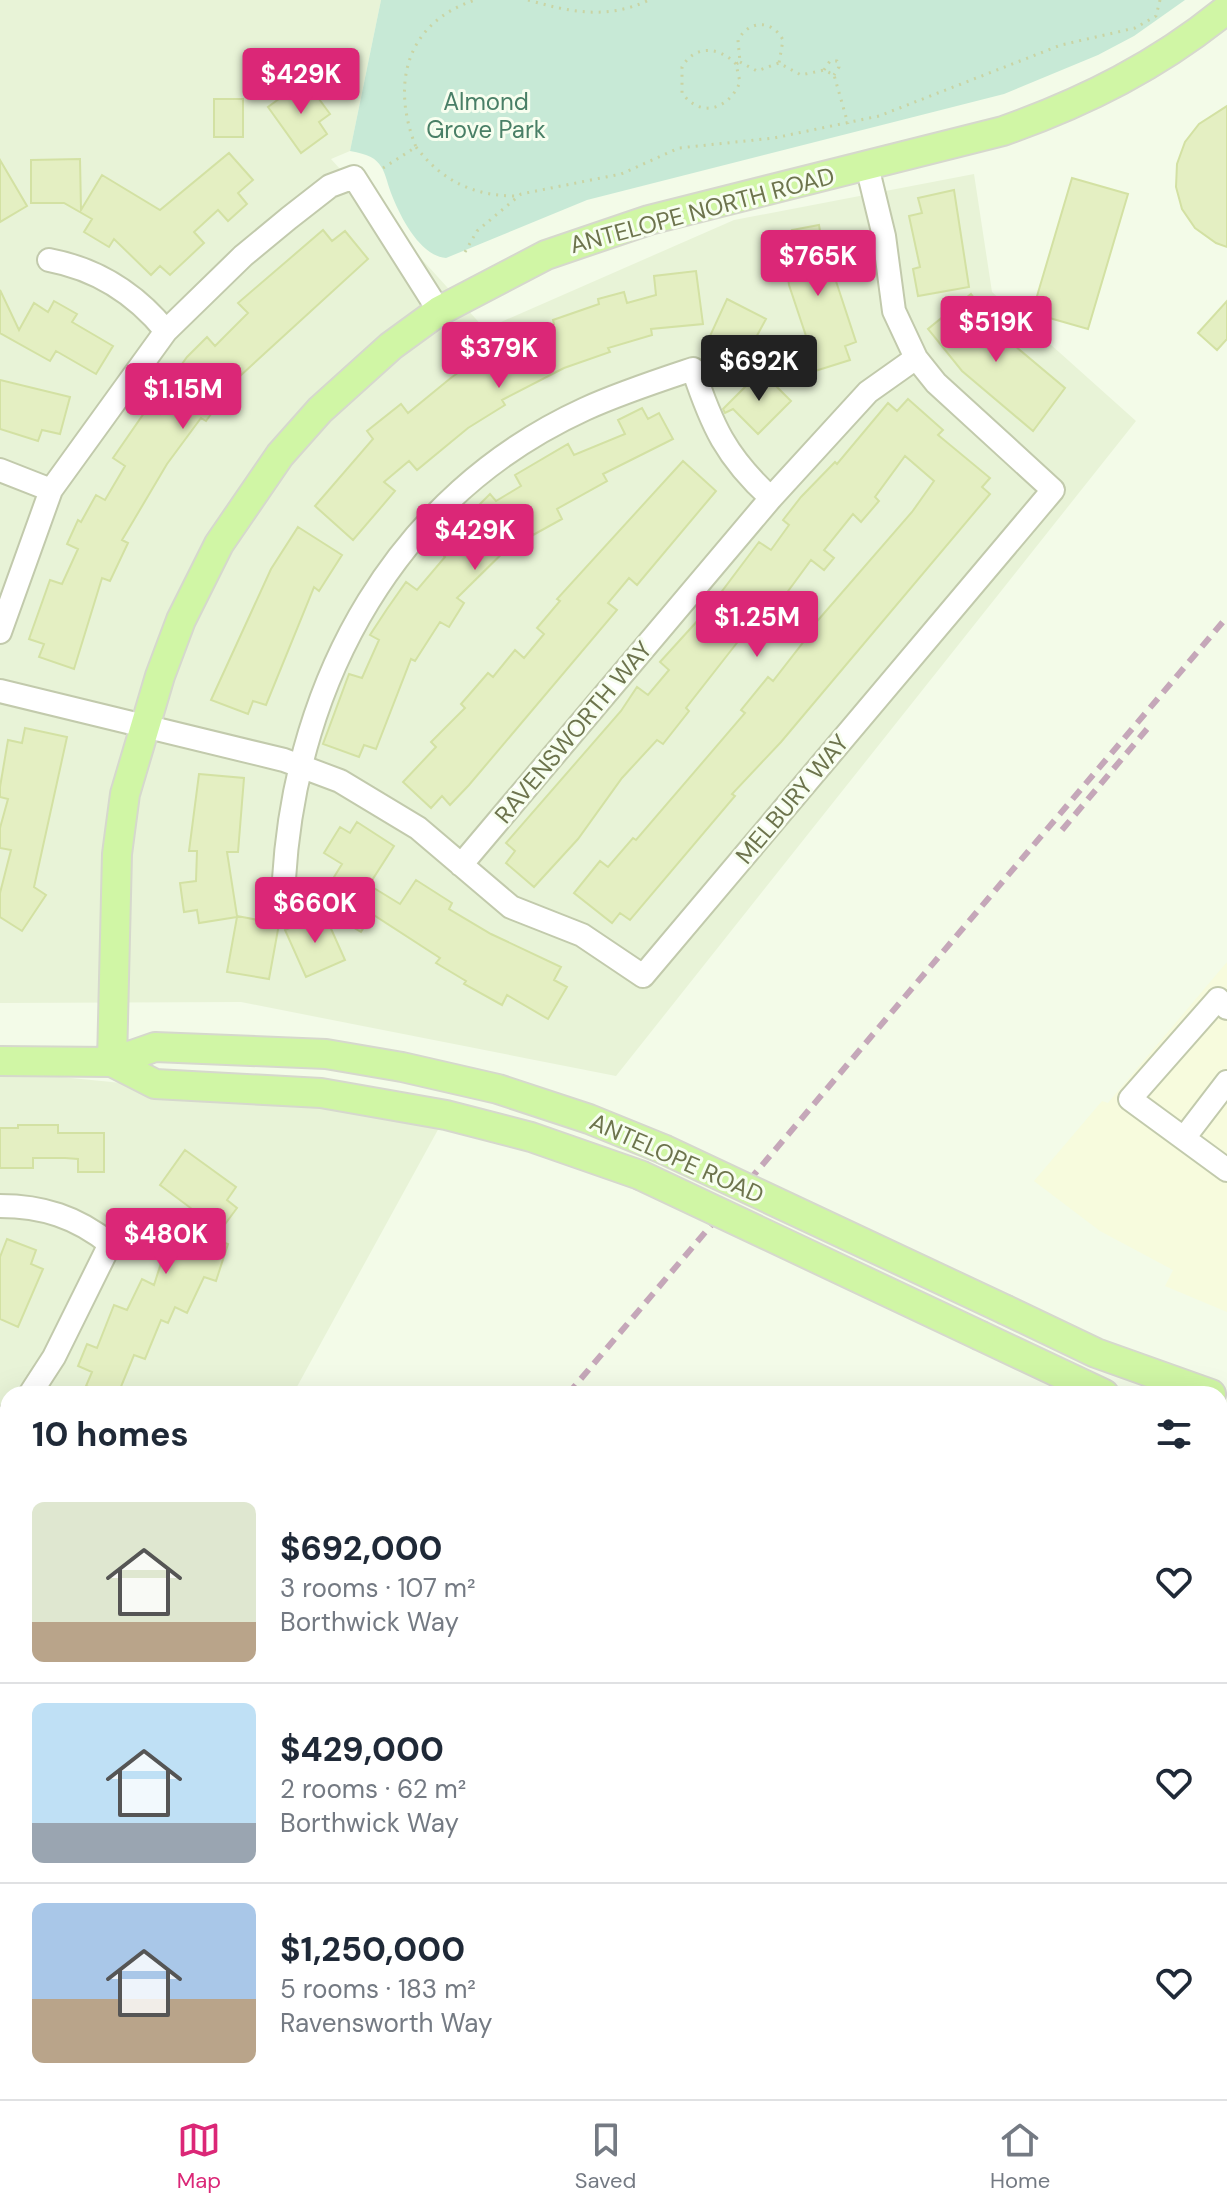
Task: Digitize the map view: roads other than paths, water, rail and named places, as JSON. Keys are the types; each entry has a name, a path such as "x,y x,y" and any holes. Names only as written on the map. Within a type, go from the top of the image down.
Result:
{"main road":[{"name":"ANTELOPE NORTH ROAD","path":"112,1062 117,854 125,794 146,726 181,620 219,544 280,455 320,410 391,346 439,311 533,261 603,233 1003,131 1056,112 1158,60 1227,9"},
{"name":"ANTELOPE ROAD","path":"0,1061 112,1062 155,1047 326,1054 402,1067 498,1089 559,1108 663,1149 1096,1353 1189,1386"},
{"name":"ANTELOPE ROAD","path":"112,1062 155,1084 321,1093 446,1115 531,1137 640,1175 1087,1386"}],"street":[{"name":"MELBURY WAY","path":"0,691 298,765 340,781 387,806 511,907 582,935 643,976 1053,490 936,383 916,358 894,311 884,236 867,166"},
{"path":"0,632 51,490 166,331 243,256 330,186 354,177 439,311"},
{"path":"49,260 74,265 117,286 166,331"},
{"name":"RAVENSWORTH WAY","path":"461,865 771,498 868,392 916,358"},
{"path":"284,879 287,833 298,765 322,689 346,638 397,560 460,493 496,463 556,425 634,388 693,369 710,421 724,448 742,472 771,498"},
{"path":"0,470 51,490"},
{"path":"1225,1004 1218,999 1130,1099 1227,1170"},
{"path":"1184,1138 1227,1082"},
{"path":"0,1206 42,1209 71,1219 110,1244 39,1386"}],"railway":[{"path":"575,1386 1227,617"},
{"path":"1062,830 1147,729"}],"park label":[{"name":"Almond Grove Park","path":"486,115"}]}
